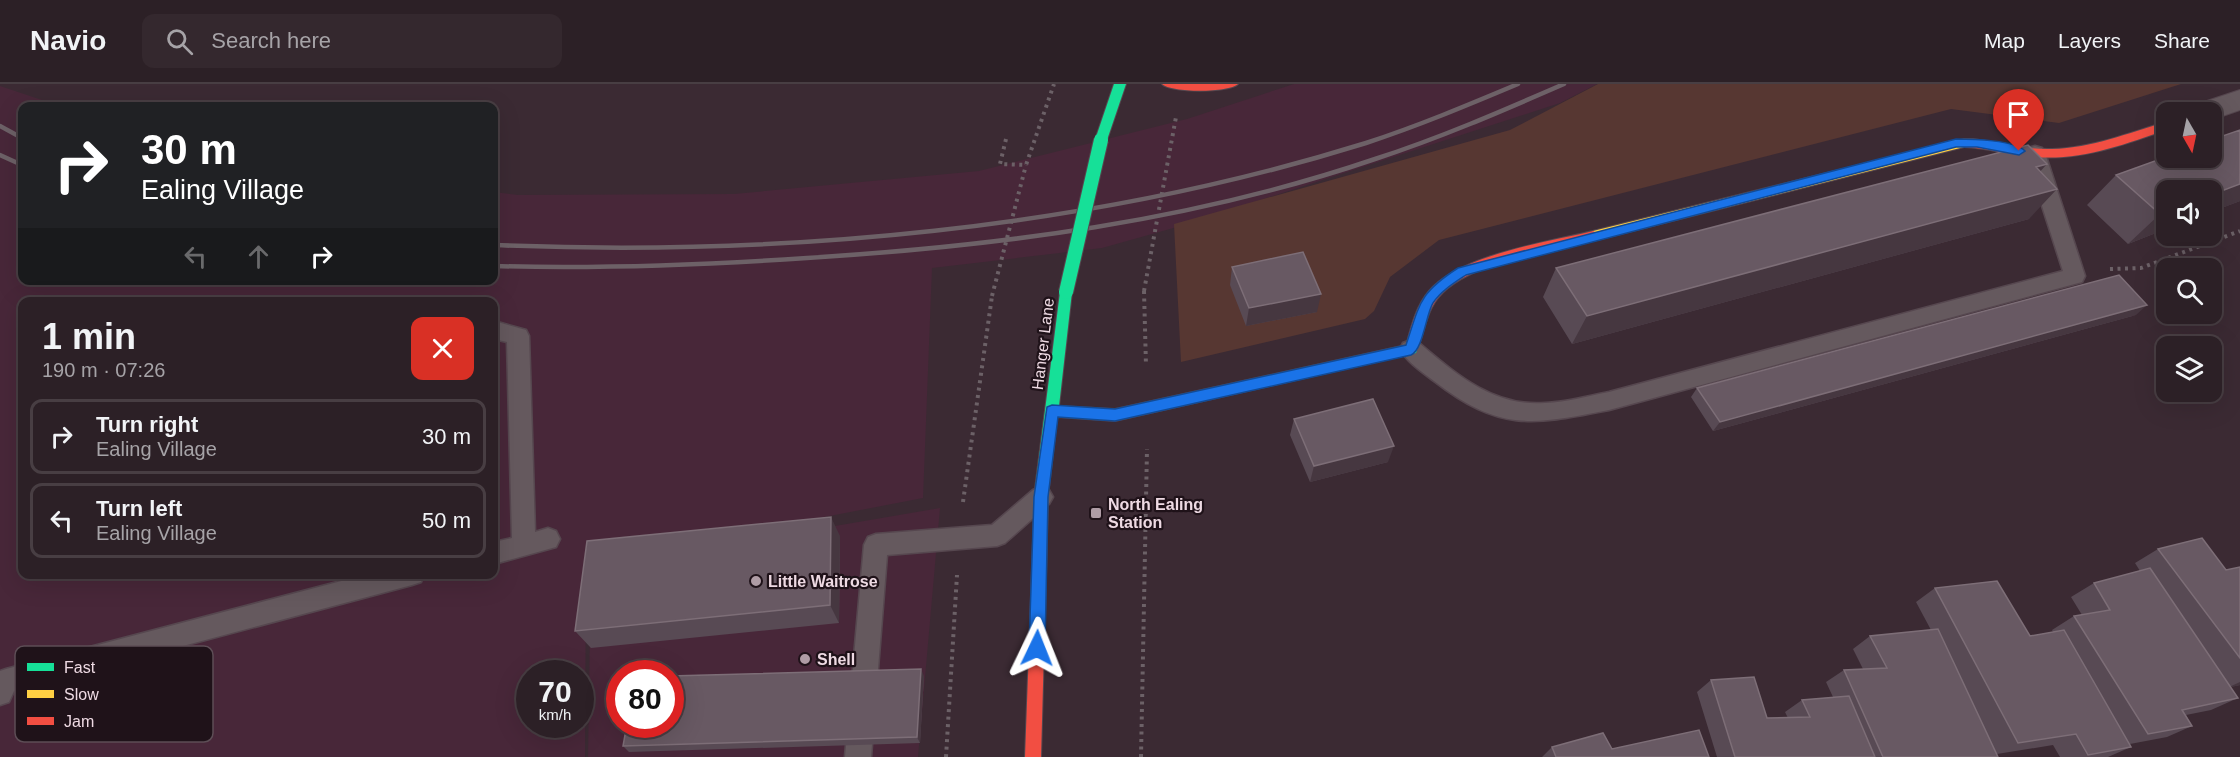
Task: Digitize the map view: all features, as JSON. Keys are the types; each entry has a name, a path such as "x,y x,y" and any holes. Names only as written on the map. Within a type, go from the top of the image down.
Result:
{"main road":[{"name":"Hanger Lane","path":"1029,757 1041,497 1066,292 1101,140 1120,84"},
{"path":"1168,84 1202,87 1232,84"},
{"path":"1052,411 1115,415 1411,349 1427,301 1442,284 1462,271 1956,143 1977,143 2035,153 2072,153 2093,150 2156,129"}],"street":[{"path":"2222,106 2240,100"}],"lane":[{"path":"1411,349 1440,373 1487,403 1512,412 1537,414 1609,401 2075,276 2035,153"},
{"path":"498,331 518,336 524,545"},
{"path":"858,757 876,545 997,535 1041,497"},
{"path":"498,552 548,539"},
{"path":"139,646 393,579"},
{"path":"0,693 6,681 15,679"}],"path":[{"path":"946,757 959,537 992,296 1026,165 1054,84"},
{"path":"1146,369 1144,291 1176,117"},
{"path":"1006,139 1000,164 1026,165"},
{"path":"2073,270 2141,268 2240,231"},
{"path":"1142,757 1147,446"}],"shaded area":[{"path":"1294,84 1597,84 1560,103 1177,227 1102,248 932,268 923,498 586,563 586,660 516,660 516,738 585,738 585,757 0,757 0,86 48,102 18,102 18,285 498,285 498,192 518,195 734,194 979,171 1187,119"},
{"path":"1598,84 2181,84 2059,123 1951,109 1439,240 1390,277 1374,311 1365,319 1181,362 1174,224 1510,130"},
{"path":"940,508 918,757 588,757 588,738 594,738 594,660 590,660 591,568"}],"building":[{"path":"2240,130 2240,184 2222,191 2222,180 2156,180 2156,210 2116,175 2156,161 2156,168 2222,168 2222,136"},
{"path":"2028,145 2047,164 2036,167 2057,189 1587,316 1556,268"},
{"path":"1303,252 1321,294 1249,308 1232,267"},
{"path":"2119,275 2147,305 1720,422 1697,388"},
{"path":"1373,399 1394,446 1314,466 1294,419"},
{"path":"831,517 830,605 575,631 587,541"},
{"path":"2202,538 2226,570 2240,567 2240,658 2158,549"},
{"path":"2150,568 2238,698 2182,710 2192,726 2148,734 2074,616 2110,610 2094,583"},
{"path":"1997,581 2030,636 2064,630 2131,747 2088,755 2076,734 2018,743 1935,588"},
{"path":"1938,629 1998,757 1883,757 1844,670 1887,668 1870,636"},
{"path":"921,669 917,737 623,746 624,738 684,738 684,676"},
{"path":"1754,677 1767,718 1810,717 1802,700 1849,696 1875,757 1735,757 1711,680"},
{"path":"1699,730 1709,757 1556,757 1552,747 1603,733 1612,749"}],"railway":[{"path":"498,245 603,248 824,241 934,231 1045,216 1154,197 1261,173 1366,143 1518,84"},
{"path":"498,266 651,266 807,258 951,246 1095,227 1236,199 1306,181 1423,142 1564,84"},
{"path":"0,126 18,136"},
{"path":"0,155 18,163"}],"traffic: fast":[{"path":"1101,140 1120,84"},
{"path":"1066,292 1101,140"},
{"path":"1040,540 1041,497 1066,292"},
{"path":"1052,411 1115,415 1411,349 1412,346"}],"traffic: slow":[{"path":"1593,236 1964,143"}],"traffic: jam":[{"path":"1168,84 1202,87 1232,84"},
{"path":"1964,143 2034,153 2068,153 2101,147 2156,129"},
{"path":"1412,346 1427,304 1435,292 1448,281 1466,271 1509,256 1593,236"},
{"path":"1033,757 1040,540"}],"place":[{"name":"North Ealing Station","path":"1096,513"},
{"name":"Little Waitrose","path":"756,581"},
{"name":"Shell","path":"805,659"}],"route":[{"path":"1037,648 1041,497 1052,411 1115,415 1411,349 1417,324 1427,301 1442,284 1462,271 1956,143 1977,143 2019,151"}]}
